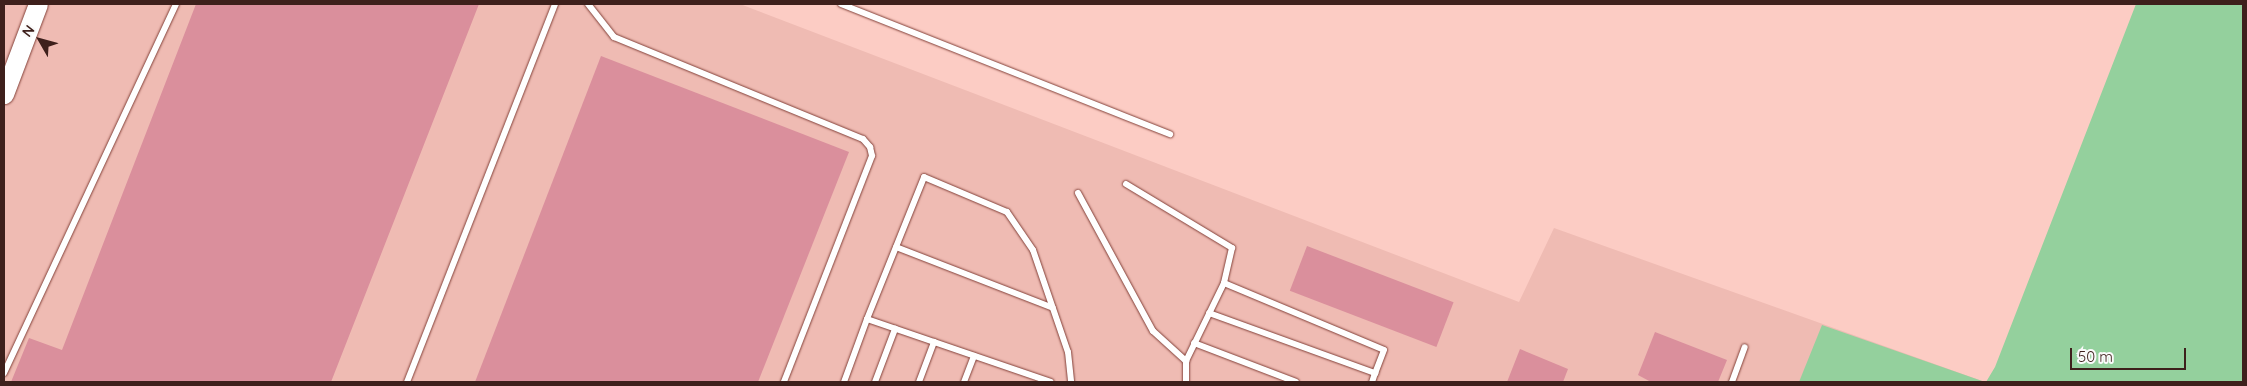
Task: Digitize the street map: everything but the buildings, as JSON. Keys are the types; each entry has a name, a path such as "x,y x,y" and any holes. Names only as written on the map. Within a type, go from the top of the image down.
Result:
{"main road":[{"path":"4,94 38,4"}],"lane":[{"path":"4,373 176,4"},
{"path":"407,382 555,4"},
{"path":"588,4 614,37 864,139 870,147 872,156 784,382"},
{"path":"841,4 1170,134"},
{"path":"844,382 924,177 1007,212 1033,250 1068,352 1071,382"},
{"path":"1126,184 1232,248 1224,283 1186,361 1186,382"},
{"path":"1078,193 1153,331 1186,361"},
{"path":"896,247 1053,308"},
{"path":"1224,283 1384,350 1372,382"},
{"path":"1209,313 1375,373"},
{"path":"867,319 1051,382"},
{"path":"875,382 895,329"},
{"path":"919,382 934,342"},
{"path":"1194,343 1296,382"},
{"path":"1732,382 1746,347"},
{"path":"964,382 974,356"}],"shaded area":[{"path":"4,4 740,4 1519,302 1554,228 1985,382 4,382"}],"green space":[{"path":"2136,4 2243,4 2243,382 1986,382 1995,367"},
{"path":"1822,325 1985,382 1799,382"}]}
